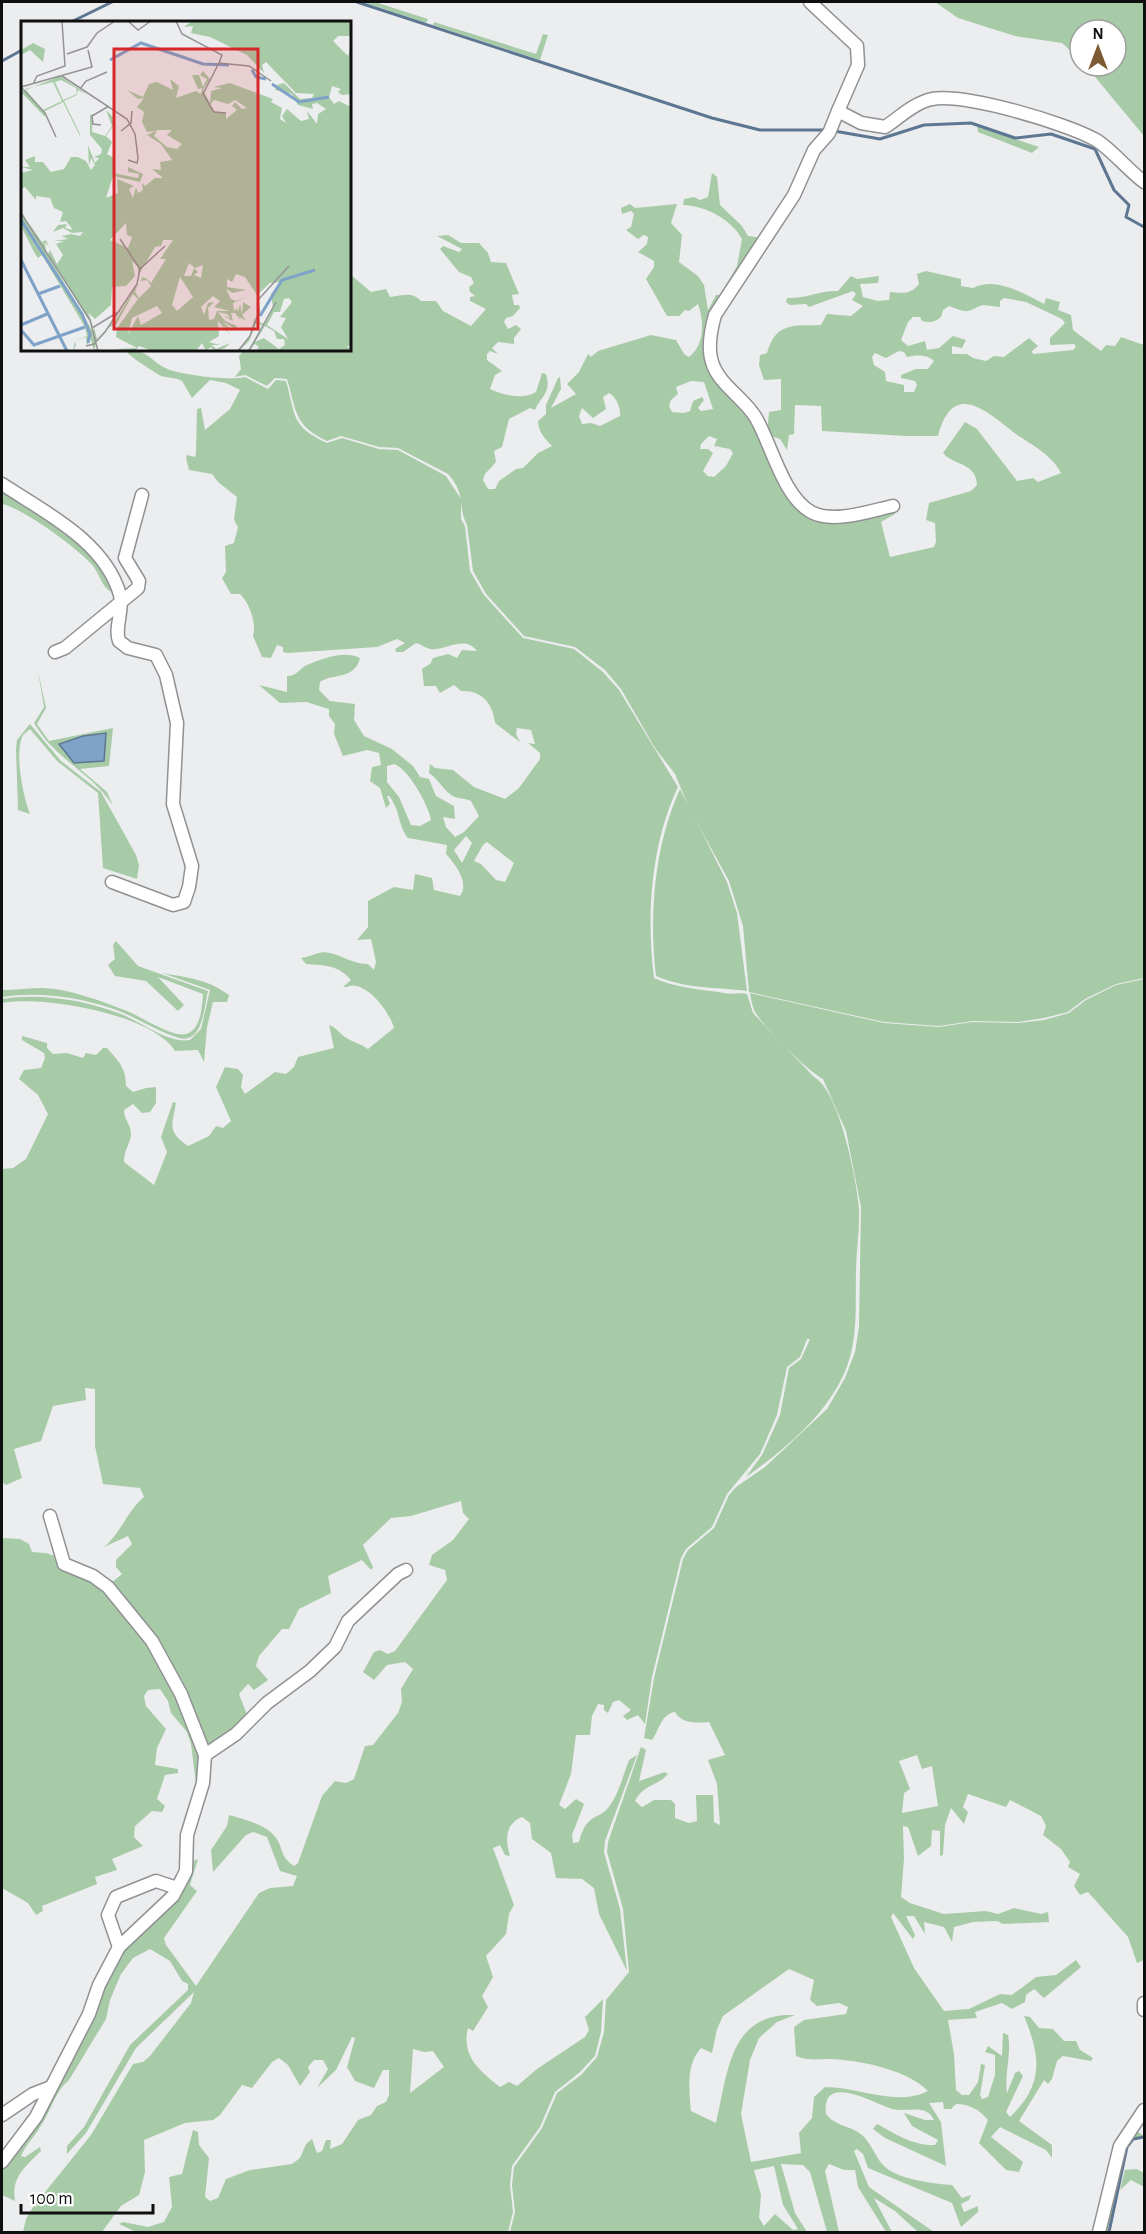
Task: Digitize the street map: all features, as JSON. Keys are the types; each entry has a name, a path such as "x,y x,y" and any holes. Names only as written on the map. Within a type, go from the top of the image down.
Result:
{"street":[{"path":"810,2 857,46 858,65 831,129 814,150 794,195 715,315 711,329 711,358 718,375 754,415 789,490 799,503 812,513 826,517 893,506"},
{"path":"838,111 861,123 885,127 920,103 934,99 961,99 1027,115 1097,141 1144,182"},
{"path":"2,484 81,538 109,572 121,604 117,636 119,641 128,648 156,656 166,675 177,723 173,804 192,866 187,896 179,905 173,905 112,882"},
{"path":"55,652 65,648 138,588 139,581 125,558 142,495"},
{"path":"2,2163 31,2125 89,2014 99,1985 119,1947 164,1905 186,1871 187,1835 200,1797 205,1755 181,1694 152,1641 108,1587 93,1576 64,1564 50,1516"},
{"path":"205,1755 236,1734 267,1703 310,1671 334,1647 348,1621 398,1574 406,1570"},
{"path":"119,1947 108,1915 116,1897 156,1881 177,1888"},
{"path":"1144,2003 1144,2010"},
{"path":"2,2115 33,2094 51,2086"},
{"path":"1099,2232 1120,2146 1144,2110"}],"green space":[{"path":"363,2 375,2 428,19 426,23"},
{"path":"935,2 1144,2 1144,136 1096,78 1128,78 1128,18 1068,18 1068,49 1062,43 1015,36 958,18"},
{"path":"434,22 536,54 543,34 548,35 540,60 433,25"},
{"path":"977,126 1039,147 1032,153 978,132"},
{"path":"712,173 717,177 720,205 742,226 748,236 763,238 714,314 710,359 753,416 775,459 812,514 893,507 895,514 881,522 890,557 934,547 935,523 926,520 929,503 971,491 977,485 976,478 969,468 943,453 965,422 977,429 1017,481 1033,478 1038,482 1061,473 1041,451 982,409 961,404 952,408 944,419 938,436 822,431 821,406 795,405 794,434 789,435 787,450 780,439 767,435 769,412 781,410 781,379 764,380 759,365 760,355 767,353 781,330 795,326 821,325 827,314 851,316 863,306 852,300 856,294 853,291 809,307 806,304 790,305 786,302 787,298 838,291 851,276 857,279 879,276 878,283 860,284 863,297 878,301 889,300 890,292 906,292 916,288 919,284 917,274 926,271 961,279 961,286 973,288 990,284 1000,285 1044,304 1046,298 1060,302 1058,310 1071,315 1073,330 1101,351 1106,345 1115,346 1121,337 1144,345 1144,978 1116,984 1085,999 1068,1012 1044,1018 1018,1022 973,1021 939,1026 884,1022 749,992 743,926 729,881 690,810 675,774 655,748 621,689 605,670 575,647 524,636 486,594 473,571 467,525 462,512 460,494 454,481 448,474 398,448 379,447 341,436 327,441 316,435 302,423 298,416 287,379 275,378 267,386 245,375 235,377 241,369 239,356 243,351 351,351 351,275 371,292 386,289 390,297 410,295 421,301 436,301 443,311 471,326 486,309 470,301 470,297 475,296 470,292 469,287 474,283 471,277 459,272 440,249 443,246 459,252 462,249 437,236 448,235 461,243 479,243 488,253 491,262 506,263 519,294 512,295 514,305 519,305 520,308 504,322 508,329 516,325 521,329 514,338 514,344 498,342 492,348 498,354 490,351 487,354 487,360 502,371 495,375 490,389 507,395 525,396 536,392 542,373 546,374 548,386 535,410 530,408 509,419 502,447 494,451 496,462 485,474 483,480 488,489 495,489 499,481 516,469 523,468 538,453 552,446 544,438 538,421 546,414 546,405 558,378 560,377 561,389 551,408 576,394 567,384 579,372 588,354 591,357 598,351 651,335 676,340 684,354 689,357 694,352 702,332 698,304 689,311 685,310 679,316 667,316 646,279 654,267 654,261 638,252 647,244 648,237 644,235 638,239 626,230 631,227 634,214 631,211 622,214 621,208 630,204 635,208 677,204 671,223 682,235 679,262 698,276 704,285 708,310 737,266 742,239 731,225 717,215 700,208 683,205 684,199 694,197 700,200 708,197","holes":["1004,298 1026,302 1062,319 1065,323 1050,338 1050,345 1074,344 1076,347 1073,350 1033,354 1032,351 1038,346 1029,338 1004,357 994,356 986,361 967,354 952,354 952,346 962,348 966,340 953,336 939,348 927,350 925,341 908,346 901,340 908,322 913,317 932,322 941,317 943,310 949,306 967,311 983,305 1000,307 1000,301","899,351 904,352 907,357 925,356 934,361 928,369 916,369 901,375 901,378 915,381 917,385 914,392 904,392 904,385 886,381 885,372 874,365 872,357 875,353 886,358","691,381 704,382 713,409 701,411 698,408 704,400 702,397 693,401 690,411 672,412 669,406 671,400 678,394 676,387","609,393 614,397 618,403 620,416 600,426 591,423 582,424 579,416 582,408 593,418 606,409 603,397","709,436 717,439 714,446 730,449 733,453 726,466 714,477 708,476 703,471 713,453 708,449 700,449 701,444"]},
{"path":"126,351 146,354 163,367 177,372 218,378 245,377 268,389 276,380 286,381 296,418 306,431 315,437 327,443 342,438 379,449 398,450 446,476 461,499 461,519 465,526 470,571 484,595 523,638 574,649 603,672 619,690 678,787 669,809 656,856 651,905 654,978 688,988 727,994 747,994 753,1013 823,1085 839,1117 855,1178 859,1216 855,1325 852,1350 843,1376 825,1406 814,1419 774,1456 746,1477 762,1455 780,1415 789,1368 801,1359 810,1339 807,1339 800,1357 787,1367 777,1415 760,1454 727,1494 712,1527 686,1549 681,1558 652,1677 645,1724 638,1715 627,1720 623,1716 631,1710 619,1700 613,1702 608,1713 604,1710 604,1705 598,1704 592,1716 590,1735 576,1735 571,1774 559,1805 565,1809 576,1799 584,1804 572,1835 573,1843 579,1842 586,1825 611,1804 629,1760 637,1755 605,1841 604,1852 620,1909 627,1971 599,1914 594,1888 582,1879 556,1878 551,1853 532,1839 530,1823 522,1817 509,1828 507,1844 510,1856 505,1855 500,1845 493,1848 514,1905 509,1914 506,1934 486,1956 493,1977 482,1996 488,2007 473,2031 468,2028 467,2047 479,2069 500,2087 509,2082 517,2086 537,2069 585,2037 589,2030 585,2017 603,1999 601,2032 595,2056 579,2073 555,2092 540,2127 512,2166 510,2185 513,2212 508,2232 136,2232 119,2224 123,2222 148,2227 164,2222 172,2207 169,2177 182,2174 193,2130 198,2132 199,2145 209,2158 205,2197 210,2201 218,2198 226,2179 250,2170 292,2164 300,2158 306,2144 312,2139 317,2153 322,2151 326,2140 331,2140 330,2149 342,2144 358,2120 371,2115 377,2106 386,2102 389,2095 389,2070 383,2070 374,2088 355,2081 347,2067 355,2038 352,2037 336,2070 317,2088 328,2069 323,2060 314,2060 308,2067 310,2072 300,2086 288,2065 279,2058 272,2062 252,2088 242,2085 220,2115 213,2120 185,2123 144,2140 145,2172 139,2195 121,2206 102,2232 23,2232 26,2219 33,2207 91,2135 133,2064 143,2062 150,2056 191,2003 194,1992 136,2048 86,2133 67,2154 67,2146 84,2127 130,2045 188,1990 188,1984 182,1981 170,1961 150,1949 133,1958 121,1974 110,2000 106,2019 23,2152 21,2156 25,2157 40,2147 41,2151 20,2173 15,2185 15,2201 2,2195 2,2166 13,2152 114,1959 157,1916 189,1863 198,1859 190,1885 197,1891 164,1938 166,1945 196,1986 259,1893 270,1888 293,1886 297,1876 280,1871 267,1837 253,1832 246,1835 213,1872 211,1850 227,1826 229,1815 257,1824 270,1832 279,1843 288,1861 294,1866 298,1863 322,1796 335,1781 346,1783 354,1779 365,1746 373,1745 398,1713 402,1702 401,1689 413,1669 405,1662 387,1665 374,1680 363,1672 374,1652 380,1650 388,1654 395,1651 447,1580 445,1570 429,1565 432,1555 453,1540 469,1519 463,1513 461,1501 411,1516 391,1518 363,1545 373,1567 371,1570 362,1560 328,1576 331,1593 299,1609 289,1629 282,1629 259,1656 256,1666 268,1680 254,1690 248,1684 239,1694 248,1717 226,1737 205,1749 186,1700 109,1585 122,1574 116,1567 116,1560 132,1544 128,1536 104,1547 144,1497 140,1488 103,1484 95,1446 95,1389 85,1388 86,1400 53,1406 41,1441 14,1449 22,1478 6,1485 2,1482 2,1169 13,1168 26,1159 48,1114 38,1095 19,1079 24,1070 41,1068 45,1058 44,1053 22,1040 22,1036 47,1043 47,1048 53,1054 67,1053 83,1058 86,1053 96,1055 103,1048 107,1048 121,1065 125,1074 126,1086 133,1092 156,1087 156,1103 150,1112 142,1113 133,1104 124,1110 131,1133 124,1162 154,1185 167,1152 161,1137 173,1102 176,1103 174,1132 188,1146 209,1136 216,1126 223,1128 231,1121 216,1087 225,1067 238,1069 243,1075 241,1087 245,1094 275,1072 286,1074 294,1067 298,1057 334,1048 329,1025 345,1037 368,1049 394,1028 384,1009 368,992 354,986 343,987 351,980 341,971 306,964 301,958 326,952 368,964 374,970 376,962 371,939 357,940 368,927 368,901 394,887 413,890 415,874 432,878 434,890 460,896 463,885 460,874 446,854 447,845 408,838 389,796 387,796 390,804 386,808 380,788 370,781 372,767 381,765 379,753 367,750 343,756 334,734 335,724 329,716 329,709 306,702 280,703 259,685 287,692 287,676 294,675 307,665 340,655 360,658 349,673 320,682 319,690 330,701 355,704 354,720 364,736 392,749 413,766 420,777 429,779 436,796 454,806 455,819 443,817 446,827 455,837 464,832 479,816 471,801 451,795 429,773 430,764 435,768 453,770 474,787 505,799 519,788 540,759 540,753 528,743 535,744 531,730 517,728 516,734 520,742 495,723 492,709 480,695 461,691 454,685 440,693 436,686 424,686 422,669 430,664 433,658 448,654 457,658 462,650 477,651 472,646 460,644 436,649 416,643 403,652 396,652 395,649 405,643 397,639 377,647 288,653 283,652 283,647 277,645 271,658 262,657 253,636 254,626 249,608 240,594 231,594 222,578 226,572 225,546 234,543 238,527 234,520 237,497 218,482 212,474 189,470 186,458 187,455 195,457 196,453 197,409 201,408 205,430 230,409 240,390 226,383 210,380 192,398 182,381 159,375","holes":["394,764 405,772 422,797 431,820 420,826 411,825 399,797 387,782 387,766","466,836 472,843 462,863 454,850","487,842 514,863 505,882 496,880 481,864 474,861","413,2049 424,2052 433,2051 444,2067 410,2093"]},
{"path":"2,488 73,535 101,565 116,594 105,586 93,566 64,540 23,513 2,504"},
{"path":"38,671 46,708 37,724 49,741 113,728 109,766 80,769 107,792 113,806 95,784 53,748 43,736 34,723 44,707","holes":["106,733 74,763 60,744 83,736"]},
{"path":"30,724 61,761 101,792 136,855 139,865 137,879 103,868 98,793 57,761 30,729 23,735 20,743 19,763 22,786 30,814 18,810 17,740"},
{"path":"680,789 727,882 737,913 747,991 690,985 656,976 653,929 659,857 671,811"},
{"path":"116,941 138,966 208,991 201,1023 193,1035 179,1038 124,1013 95,1003 48,995 2,997 2,990 43,988 75,993 127,1011 173,1033 191,1032 200,1017 203,994 158,977 184,1005 178,1011 146,981 115,976 108,965 115,959 113,945"},
{"path":"162,973 205,982 229,995 227,1002 213,1002 207,1027 204,1062 198,1050 175,1051 163,1038 121,1017 68,1005 20,1001 2,1003 2,999 17,997 62,999 121,1014 173,1039 190,1040 201,1029 210,990"},
{"path":"1144,979 1144,1960 1137,1963 1128,1937 1088,1892 1080,1895 1074,1886 1080,1874 1068,1867 1070,1862 1061,1849 1043,1835 1046,1826 1041,1816 1010,1800 1006,1807 968,1794 963,1807 968,1812 964,1824 951,1808 945,1825 943,1855 940,1856 940,1831 932,1830 931,1846 918,1856 908,1827 903,1826 904,1859 901,1897 910,1903 944,1914 986,1911 998,1914 1014,1908 1041,1914 1048,1912 1049,1922 1003,1924 997,1921 973,1922 954,1927 952,1942 944,1927 924,1922 925,1934 914,1916 906,1916 915,1935 913,1939 893,1913 891,1917 914,1968 944,2011 969,2009 1000,1994 1012,1995 1036,1977 1056,1975 1076,1960 1081,1967 1044,1998 1034,1989 1026,1995 1025,2002 1012,2009 1002,2003 975,2012 977,2018 948,2020 954,2054 956,2090 962,2095 969,2095 978,2082 981,2064 985,2065 980,2095 982,2099 988,2097 995,2075 995,2055 985,2052 988,2046 1002,2056 1003,2033 1008,2035 1007,2093 1015,2073 1019,2071 1023,2076 1006,2112 1010,2117 1029,2093 1036,2070 1034,2044 1024,2016 1030,2017 1039,2028 1053,2029 1064,2041 1076,2041 1080,2050 1093,2058 1091,2061 1063,2056 1057,2061 1052,2079 1048,2084 1044,2080 1019,2121 1052,2145 1052,2158 1046,2150 1000,2127 991,2137 1023,2162 1019,2172 1006,2170 979,2143 988,2120 981,2113 965,2105 956,2104 951,2109 944,2109 943,2102 929,2103 941,2122 946,2166 885,2138 873,2129 877,2124 919,2144 935,2145 938,2140 912,2126 904,2113 925,2120 934,2120 931,2115 921,2110 892,2109 840,2092 832,2095 827,2101 826,2114 834,2121 862,2135 884,2166 906,2177 952,2185 962,2198 971,2195 969,2200 961,2204 964,2212 978,2206 978,2212 961,2227 952,2203 868,2168 863,2154 857,2149 854,2151 869,2187 934,2232 918,2232 895,2211 874,2198 892,2232 886,2232 858,2187 855,2170 844,2170 829,2164 825,2171 839,2232 827,2232 810,2172 803,2165 781,2164 795,2213 807,2232 510,2232 515,2212 512,2185 514,2167 542,2128 557,2093 581,2075 597,2057 604,2032 606,2000 629,1972 623,1909 607,1852 608,1842 641,1747 646,1750 639,1781 665,1772 668,1774 643,1791 635,1801 642,1807 654,1800 671,1800 675,1804 675,1818 689,1823 697,1821 696,1795 713,1795 714,1822 720,1825 717,1784 708,1760 725,1755 709,1722 685,1721 675,1712 670,1713 652,1740 644,1738 654,1678 683,1559 688,1550 714,1528 729,1495 736,1487 765,1467 827,1409 845,1378 855,1352 859,1327 861,1207 846,1131 823,1079 786,1048 767,1027 755,1012 750,993 884,1023 939,1027 972,1022 1018,1023 1044,1020 1069,1013 1086,1000 1116,985","holes":["917,1755 922,1769 932,1766 938,1806 902,1813 904,1793 910,1789 899,1761","789,1969 814,1980 810,2000 817,2006 839,2003 848,2007 846,2014 804,2020 794,2027 796,2056 809,2059 854,2061 882,2067 919,2083 928,2091 916,2095 890,2097 825,2087 814,2097 812,2118 799,2133 801,2153 751,2162 741,2114 750,2060 759,2038 777,2022 795,2015 773,2017 756,2024 744,2035 735,2049 729,2066 716,2123 691,2111 690,2078 693,2062 701,2048 712,2053 717,2029 723,2016","774,2166 783,2205 798,2229 793,2230 775,2214 764,2226 759,2218 761,2195 754,2170"]},
{"path":"2,1538 20,1539 29,1544 32,1552 58,1557 89,1577 120,1606 169,1675 199,1751 202,1766 192,1809 189,1807 196,1784 191,1744 187,1732 171,1713 168,1701 160,1689 148,1690 144,1696 146,1706 166,1729 157,1748 155,1765 178,1769 178,1773 165,1775 157,1799 165,1806 162,1812 152,1811 135,1826 134,1837 143,1846 112,1859 117,1870 95,1877 97,1884 42,1906 43,1911 36,1915 28,1903 2,1888"},
{"path":"1134,2129 1144,2136 1132,2138 1126,2147 1108,2232 1102,2232 1118,2155"},
{"path":"1137,2169 1144,2173 1144,2187 1131,2180 1120,2190 1125,2170"}],"water":[{"path":"106,733 104,761 74,763 59,744 83,736"}],"waterway":[{"path":"73,21 112,2"},
{"path":"357,2 712,118 760,130 827,130"},
{"path":"2,61 21,51"},
{"path":"834,131 880,139 924,125 971,123 1015,138 1051,134 1095,149 1114,190 1129,205 1126,217 1144,227"},
{"path":"1109,2232 1127,2147 1133,2139 1144,2137"}]}
